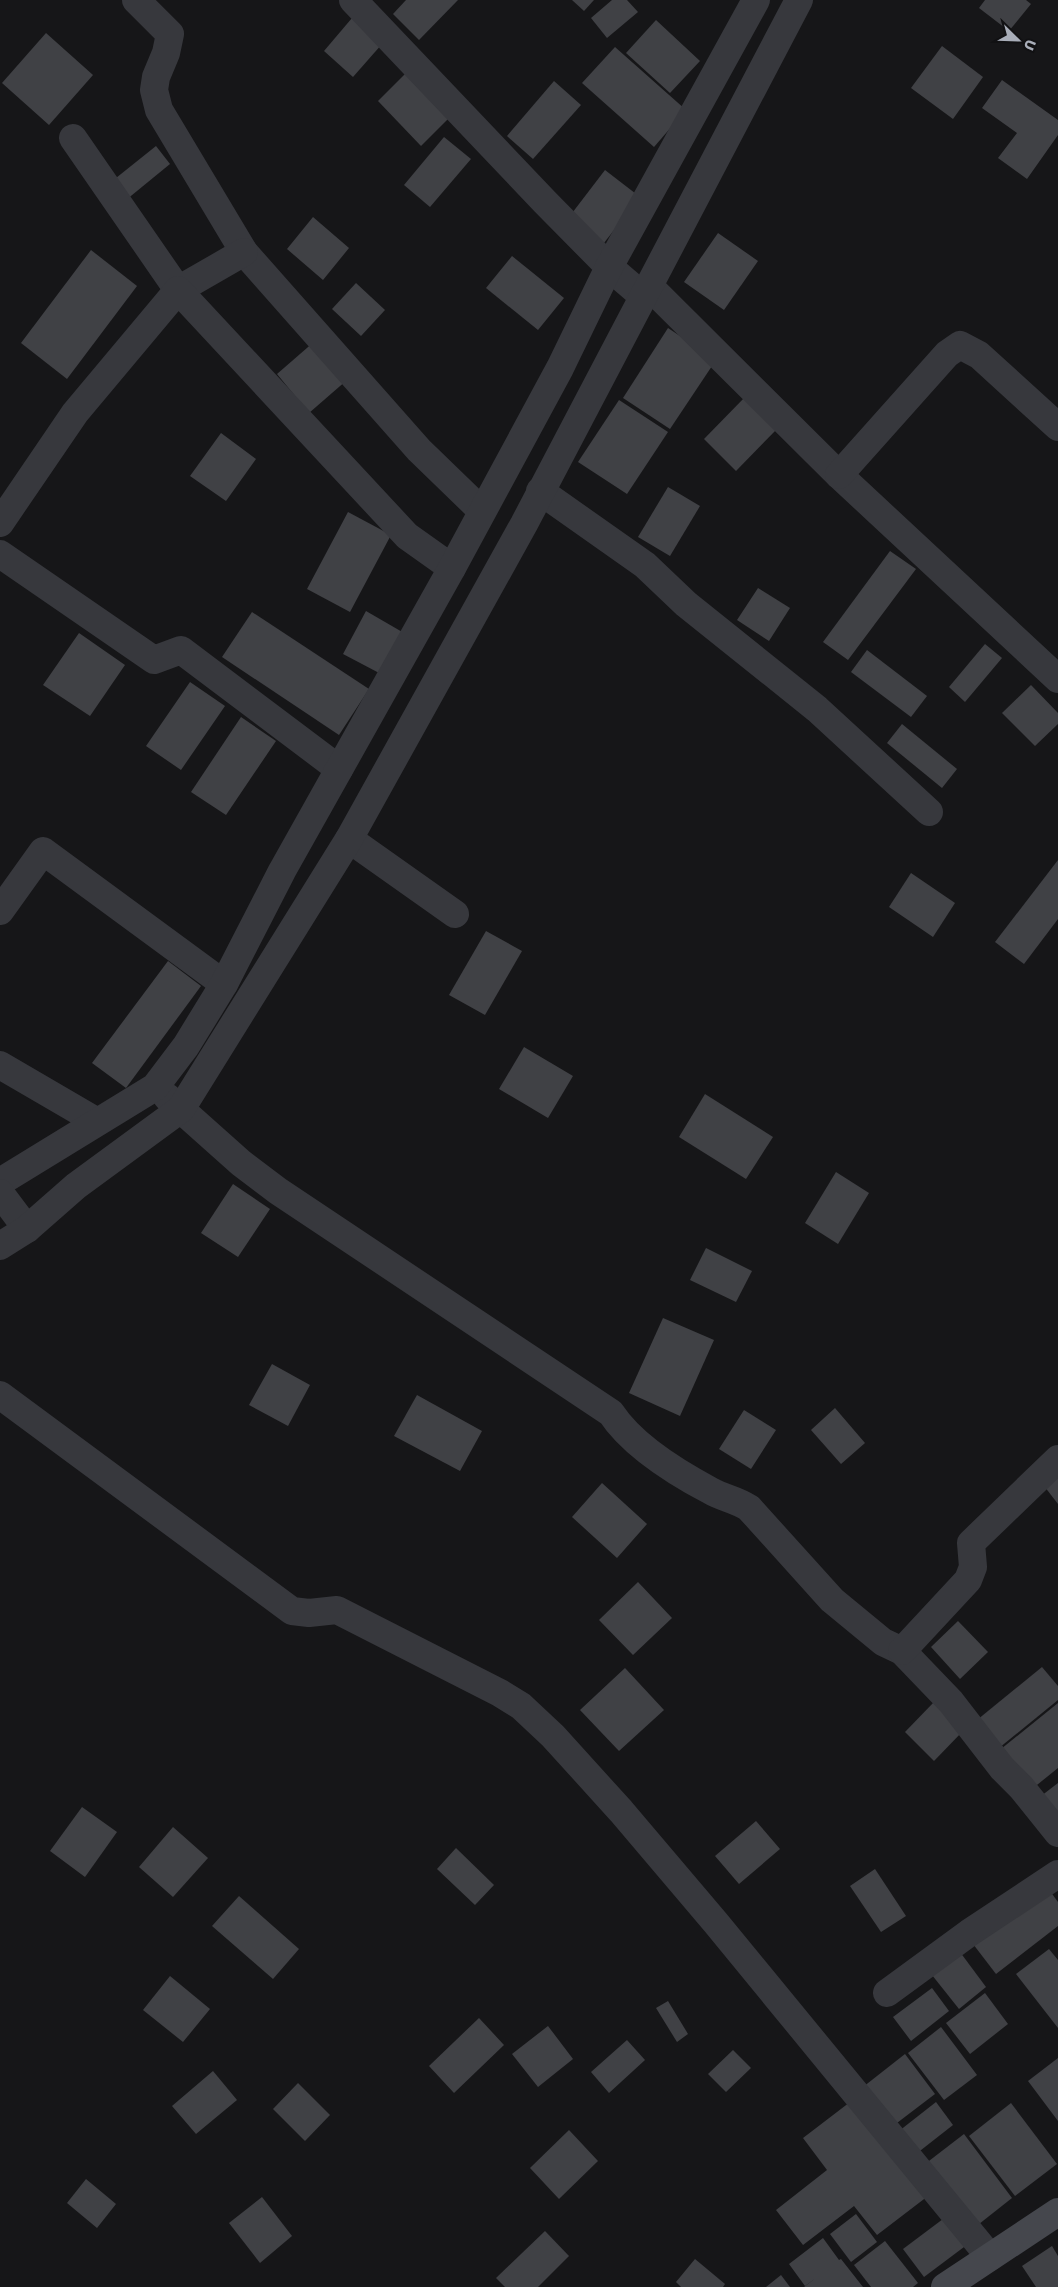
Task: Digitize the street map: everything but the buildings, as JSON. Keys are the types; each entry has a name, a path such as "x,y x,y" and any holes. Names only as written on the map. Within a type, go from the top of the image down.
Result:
{"main road":[{"path":"944,2287 1058,2212"}],"street":[{"path":"136,0 170,34 166,53 156,77 154,90 159,110 244,252 419,450 482,511"},
{"path":"353,0 631,283 1058,678"},
{"path":"0,1246 27,1229 76,1186 181,1109 350,839 524,524 540,491 756,0"},
{"path":"0,1182 96,1121 154,1087 186,1046 224,984 282,870 452,568 560,368 631,283 799,0"},
{"path":"73,138 178,290 408,536 452,568"},
{"path":"0,523 75,413 178,290 244,252"},
{"path":"839,475 947,354 960,345 979,355 1058,427"},
{"path":"540,491 645,565 686,604 816,709 929,812"},
{"path":"0,554 154,660 181,650 339,769"},
{"path":"350,839 455,914"},
{"path":"0,911 43,851 224,984"},
{"path":"0,1064 96,1121"},
{"path":"154,1087 241,1164 611,1413 622,1429 638,1444 712,1492 735,1498 749,1508 832,1600 883,1642 902,1651 950,1702 1002,1768 1021,1787 1058,1833"},
{"path":"0,1193 27,1229"},
{"path":"0,1395 292,1611 308,1613 337,1610 521,1706 553,1736 634,1826 864,2101 990,2257"},
{"path":"902,1651 968,1580 973,1567 971,1543 1058,1459"},
{"path":"887,1993 969,1932 1058,1874"}]}
